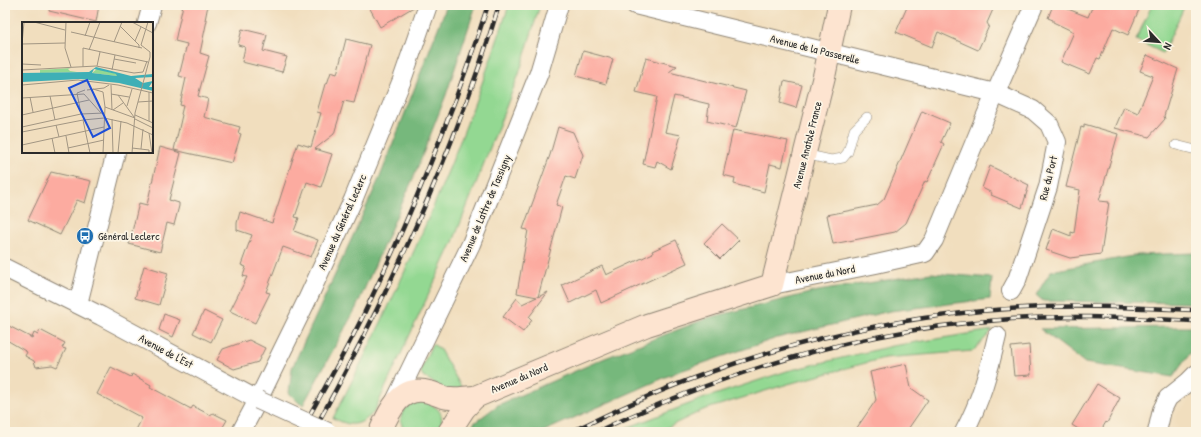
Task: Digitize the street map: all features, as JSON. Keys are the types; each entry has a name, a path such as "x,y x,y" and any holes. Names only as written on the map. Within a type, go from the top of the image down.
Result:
{"street":[{"path":"147,22 152,5"},
{"name":"Avenue du Général Leclerc","path":"241,432 307,300 352,200 402,80 428,5"},
{"name":"Avenue de Lattre de Tassigny","path":"394,404 471,244 539,73 559,5"},
{"name":"Avenue de la Passerelle","path":"635,5 995,93"},
{"name":"Avenue Anatole France","path":"772,285 829,52 839,5"},
{"name":"Avenue du Nord","path":"474,397 647,325 772,285 925,253 934,240 995,93 1034,5"},
{"name":"Rue du Port","path":"995,93 1033,110 1049,124 1057,142 1048,187 1017,280 1011,290"},
{"path":"78,304 116,153"},
{"name":"Avenue de l'Est","path":"5,268 78,304 258,400 328,432"},
{"path":"964,432 971,419 989,374 997,336"},
{"path":"1157,432 1162,410 1168,398 1196,374"},
{"path":"380,432 394,404 404,395 418,391 429,392 439,396 451,398 474,397"},
{"path":"439,396 445,404 448,412 450,431"},
{"path":"450,431 464,409 474,397"}],"lane":[{"path":"804,154 831,160 843,158 848,152 854,130 867,117"},
{"path":"1176,145 1196,150"}],"green space":[{"path":"447,5 476,5 446,95 415,174 356,308 303,405 289,393 292,368 380,177"},
{"path":"509,5 540,5 519,74 453,242 374,412 364,421 359,423 350,424 339,421 333,418 359,368 430,215 472,111"},
{"path":"1152,5 1185,5 1163,53 1136,40"},
{"path":"1196,253 1196,303 1043,301 1036,295 1051,271 1138,255"},
{"path":"931,273 992,278 990,299 890,311 777,338 677,372 542,432 469,432 474,423 498,405 605,358 708,318 818,291"},
{"path":"1196,327 1196,345 1173,377 1085,363 1040,329"},
{"path":"993,330 973,351 884,358 788,384 703,410 658,432 616,432 702,399 787,371 892,346"},
{"path":"432,344 439,348 463,390 447,391 423,376 421,369"},
{"path":"422,400 433,405 440,412 442,420 439,432 405,432 401,421 403,411 411,404"}],"building":[{"path":"50,5 99,5 96,22 49,11"},
{"path":"183,5 208,5 205,20 207,20 200,53 209,56 198,96 208,99 204,117 240,127 238,133 241,134 232,163 174,150 182,115 183,106 180,105 186,78 179,76 187,44 175,41"},
{"path":"368,5 417,5 380,27"},
{"path":"908,5 995,5 987,23 989,26 978,50 938,32 932,47 896,32"},
{"path":"1053,5 1058,5 1088,17 1093,5 1141,5 1128,35 1113,28 1100,59 1097,58 1090,74 1061,62 1074,32 1048,18"},
{"path":"242,29 267,35 263,51 287,57 282,72 242,62 245,47 238,45"},
{"path":"346,39 370,45 354,103 344,101 334,134 315,149 332,154 321,187 307,182 295,217 299,218 294,231 318,240 311,257 283,247 266,292 270,293 255,323 230,311 247,277 243,276 246,267 241,265 252,235 237,230 240,212 272,223 298,143 311,147 321,113 317,112 325,84 327,84 331,72 337,74"},
{"path":"583,51 613,59 606,84 576,76"},
{"path":"1147,55 1178,69 1164,116 1165,119 1149,137 1115,128 1124,107 1138,113 1153,76 1140,71"},
{"path":"646,58 677,66 669,72 746,91 736,128 707,121 709,104 674,96 665,132 681,135 671,169 657,161 655,167 643,164 657,97 636,92"},
{"path":"784,81 802,85 796,108 780,103"},
{"path":"922,111 950,123 941,142 944,144 906,223 895,232 833,244 827,215 877,205 884,199"},
{"path":"1084,124 1118,134 1099,201 1109,202 1101,254 1070,258 1046,250 1053,229 1071,236 1071,232 1074,233 1080,190 1066,187 1081,127 1084,128"},
{"path":"558,127 573,132 583,155 575,179 566,176 556,205 562,207 538,297 548,292 529,317 532,320 523,332 503,317 517,298 522,304 537,297 517,293 528,230 523,229 550,155"},
{"path":"733,130 788,141 782,167 770,164 764,192 734,184 735,178 723,175"},
{"path":"160,147 181,153 169,200 179,203 179,206 174,225 167,223 160,252 129,244 139,203 147,205"},
{"path":"990,166 1029,185 1022,208 991,195 992,193 982,188"},
{"path":"51,172 91,181 85,203 77,200 60,235 28,220"},
{"path":"722,224 739,240 720,259 704,243"},
{"path":"676,240 687,263 601,303 596,290 570,303 562,285 602,266 606,275 653,253 652,251"},
{"path":"144,266 168,273 159,305 135,298"},
{"path":"204,311 222,320 211,342 193,333"},
{"path":"164,314 180,320 173,337 159,330"},
{"path":"5,324 32,338 34,333 38,335 40,330 65,343 62,348 66,349 57,367 52,365 36,367 34,361 25,356 27,352 5,339"},
{"path":"249,340 265,348 258,362 234,369 217,360 223,349"},
{"path":"1029,345 1031,375 1014,376 1011,347"},
{"path":"906,364 911,388 928,400 906,432 854,432 876,400 870,372"},
{"path":"111,367 131,377 132,374 151,385 150,387 191,409 193,406 210,415 213,413 227,420 220,432 135,432 142,418 97,394"},
{"path":"1097,384 1120,398 1107,423 1106,422 1100,432 1083,432 1072,425"}],"railway":[{"path":"300,432 354,334 396,244 446,125 488,5"},
{"path":"313,432 367,329 417,223 462,115 499,5"},
{"path":"571,432 654,394 705,374 788,347 872,327 915,319 1001,309 1063,306 1196,310"},
{"path":"596,432 644,410 743,373 793,357 895,333 947,325 1049,317 1098,317 1196,321"}],"place":[{"name":"Général Leclerc","path":"85,236"}]}
